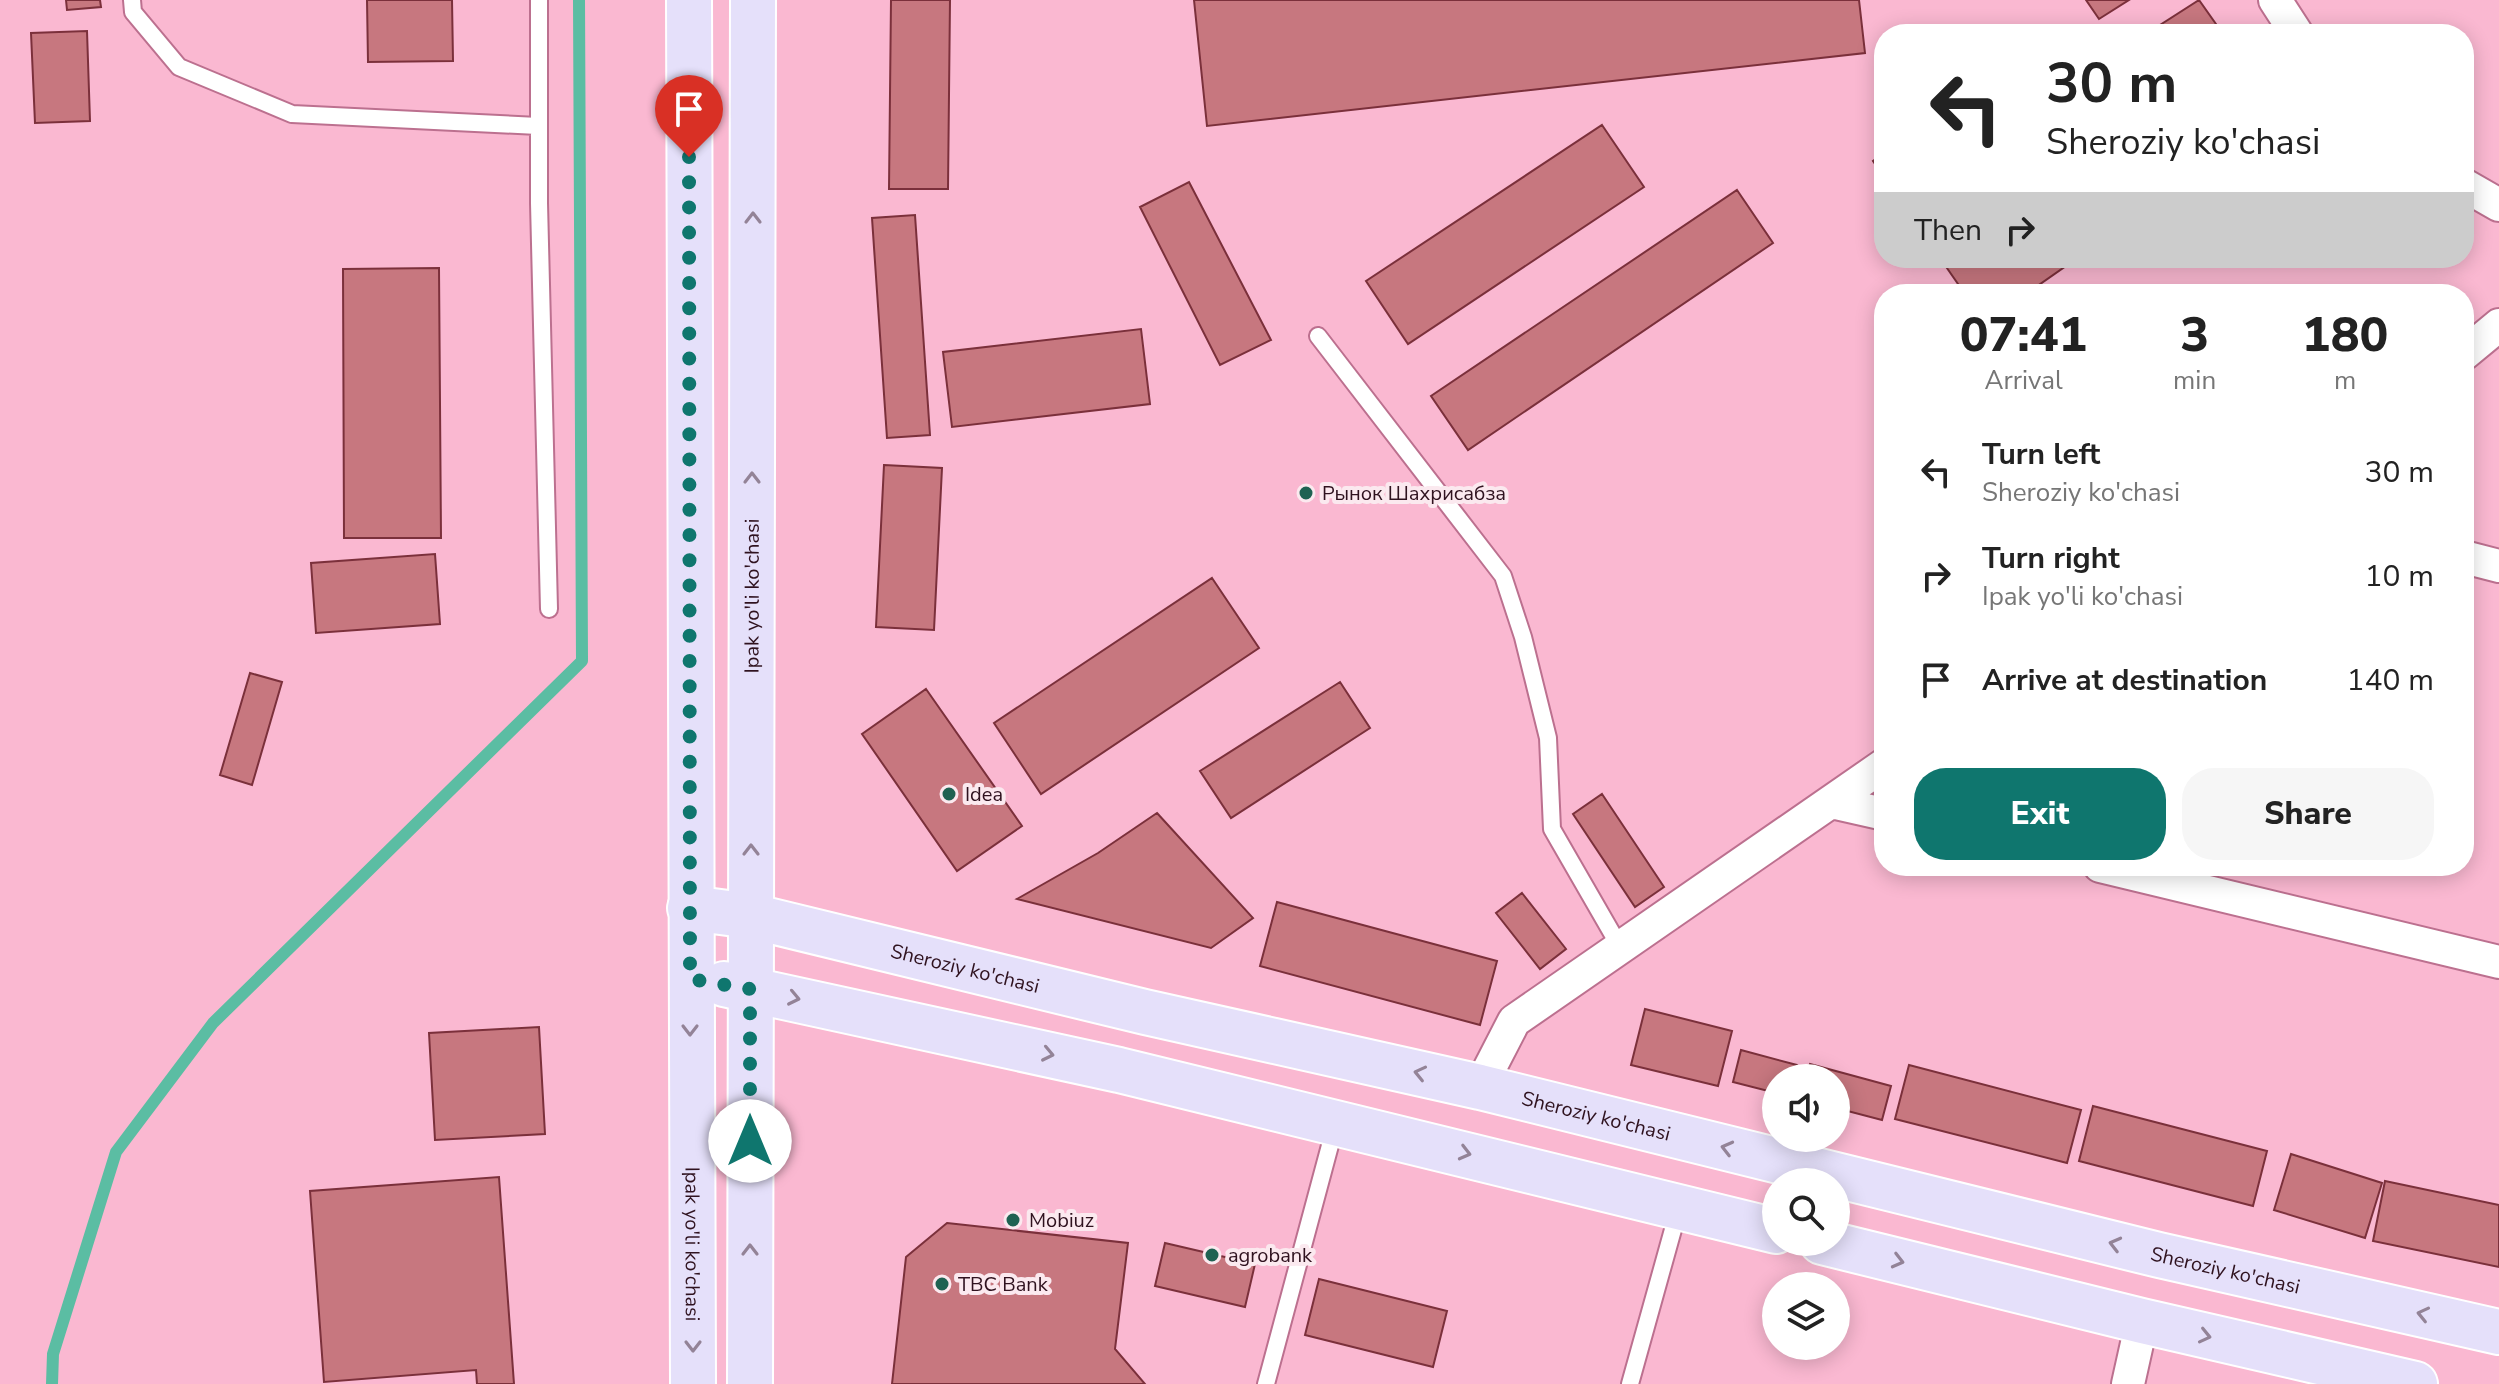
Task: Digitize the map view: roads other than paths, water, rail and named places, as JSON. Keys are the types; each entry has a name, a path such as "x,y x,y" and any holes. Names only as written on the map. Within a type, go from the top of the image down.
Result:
{"main road":[{"name":"Ipak yo'li ko'chasi","path":"689,0 693,1384"},
{"name":"Ipak yo'li ko'chasi","path":"750,1384 753,0"},
{"name":"Sheroziy ko'chasi","path":"690,908 751,916 1145,1012 1480,1087 2159,1255 2499,1332"},
{"path":"690,979 750,989 1119,1070 1762,1228"},
{"path":"1850,1249 2415,1384"}],"street":[{"path":"2275,0 2291,24"},
{"path":"2474,191 2499,205"},
{"path":"2474,346 2499,325"},
{"path":"2474,560 2499,566"},
{"path":"1480,1087 1514,1021 1874,772"},
{"path":"1831,802 1874,812"},
{"path":"2142,876 2499,962"},
{"path":"2128,1384 2142,1321"}],"lane":[{"path":"132,0 133,12 179,67 292,114 538,126"},
{"path":"539,0 538,126 549,609"},
{"path":"1318,336 1503,576 1523,637 1548,738 1552,829 1620,947"},
{"path":"1266,1384 1337,1122"},
{"path":"1630,1384 1680,1207"}],"waterway":[{"path":"52,1384 53,1354 116,1152 213,1023 582,661 579,0"}],"place":[{"name":"Рынок Шахрисабза","path":"1306,493"},
{"name":"Idea","path":"949,794"},
{"name":"Mobiuz","path":"1013,1220"},
{"name":"agrobank","path":"1212,1255"},
{"name":"TBC Bank","path":"942,1284"}]}
